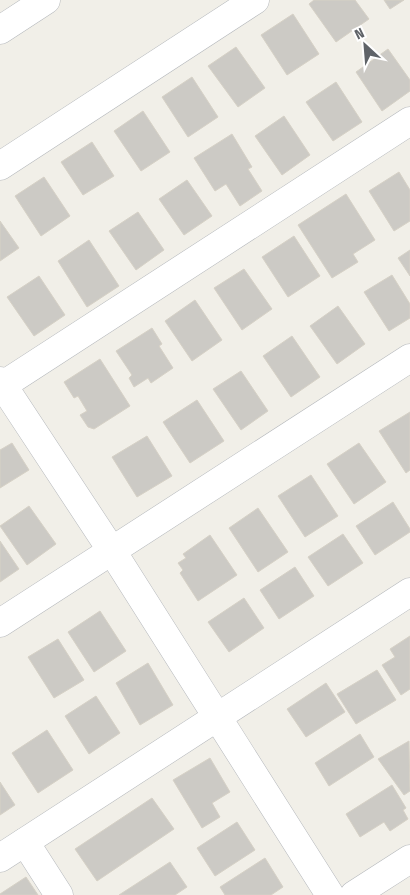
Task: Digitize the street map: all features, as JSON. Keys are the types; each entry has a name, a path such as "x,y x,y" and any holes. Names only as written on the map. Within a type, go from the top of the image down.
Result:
{"street":[{"path":"0,30 46,0"},
{"path":"0,166 256,0"},
{"path":"330,895 112,551 1,385 410,121"},
{"path":"0,623 410,358"},
{"path":"0,858 410,592"},
{"path":"24,842 59,895"},
{"path":"354,895 410,859"}],"building":[{"path":"314,0 355,0 369,19 336,42 309,4"},
{"path":"384,0 404,0 390,9"},
{"path":"293,14 319,54 287,75 261,35"},
{"path":"236,47 265,88 238,107 208,66"},
{"path":"388,49 410,80 410,91 382,111 356,72"},
{"path":"192,77 218,117 188,137 162,97"},
{"path":"336,82 362,122 333,141 306,102"},
{"path":"143,111 170,152 141,171 114,131"},
{"path":"284,116 310,155 282,175 255,136"},
{"path":"232,134 252,167 248,169 262,191 240,206 226,184 215,191 194,158"},
{"path":"92,142 114,176 83,195 61,162"},
{"path":"399,172 410,190 410,221 394,231 369,191"},
{"path":"44,177 70,216 41,236 15,196"},
{"path":"187,180 212,216 184,235 159,199"},
{"path":"346,194 375,240 353,254 358,262 332,278 298,225"},
{"path":"138,212 164,250 136,270 109,231"},
{"path":"0,221 19,248 0,261"},
{"path":"294,236 320,276 288,297 262,257"},
{"path":"89,240 119,286 87,307 58,261"},
{"path":"410,250 410,276 398,258"},
{"path":"244,269 272,309 242,330 214,288"},
{"path":"392,275 410,304 410,318 389,331 364,292"},
{"path":"39,276 65,315 34,336 7,297"},
{"path":"195,300 222,340 192,361 165,321"},
{"path":"338,306 365,344 337,364 310,326"},
{"path":"152,328 162,344 159,346 173,368 151,383 148,378 134,387 129,378 132,375 116,351"},
{"path":"292,336 320,377 291,397 263,356"},
{"path":"100,359 130,406 94,429 88,427 80,415 87,411 78,396 74,398 64,382"},
{"path":"241,371 268,411 241,430 213,389"},
{"path":"197,400 224,441 190,463 163,422"},
{"path":"410,412 410,470 406,473 379,431"},
{"path":"147,436 172,476 137,497 112,457"},
{"path":"12,443 29,470 0,488 0,450"},
{"path":"359,443 386,482 354,504 327,464"},
{"path":"311,475 338,516 305,537 278,496"},
{"path":"393,502 410,532 375,555 356,526"},
{"path":"29,506 56,544 27,565 0,526"},
{"path":"258,508 288,552 258,572 229,528"},
{"path":"343,534 363,563 328,586 308,557"},
{"path":"210,535 237,575 198,601 180,573 183,570 178,563 186,558 183,554"},
{"path":"0,541 19,569 0,582"},
{"path":"295,567 314,596 279,619 260,590"},
{"path":"244,598 264,628 229,652 208,622"},
{"path":"100,611 126,651 94,672 68,632"},
{"path":"410,636 410,689 401,695 382,665 395,657 390,649"},
{"path":"58,639 84,680 54,698 28,657"},
{"path":"148,663 173,705 140,725 116,683"},
{"path":"377,670 396,700 356,724 337,694"},
{"path":"326,683 345,712 306,737 287,709"},
{"path":"96,696 120,733 89,754 65,716"},
{"path":"47,730 73,770 38,793 12,753"},
{"path":"360,734 374,757 329,786 315,763"},
{"path":"409,741 410,791 404,795 378,759"},
{"path":"210,758 230,792 212,803 220,817 202,828 173,780"},
{"path":"0,782 15,805 0,815"},
{"path":"392,785 406,808 403,810 408,819 390,831 384,822 360,837 346,814"},
{"path":"152,798 174,829 97,881 75,849"},
{"path":"237,822 255,850 215,876 197,848"},
{"path":"265,858 283,887 271,895 225,895 220,887"},
{"path":"170,862 187,887 175,895 119,895"},
{"path":"26,877 38,895 0,895 0,894"}]}
